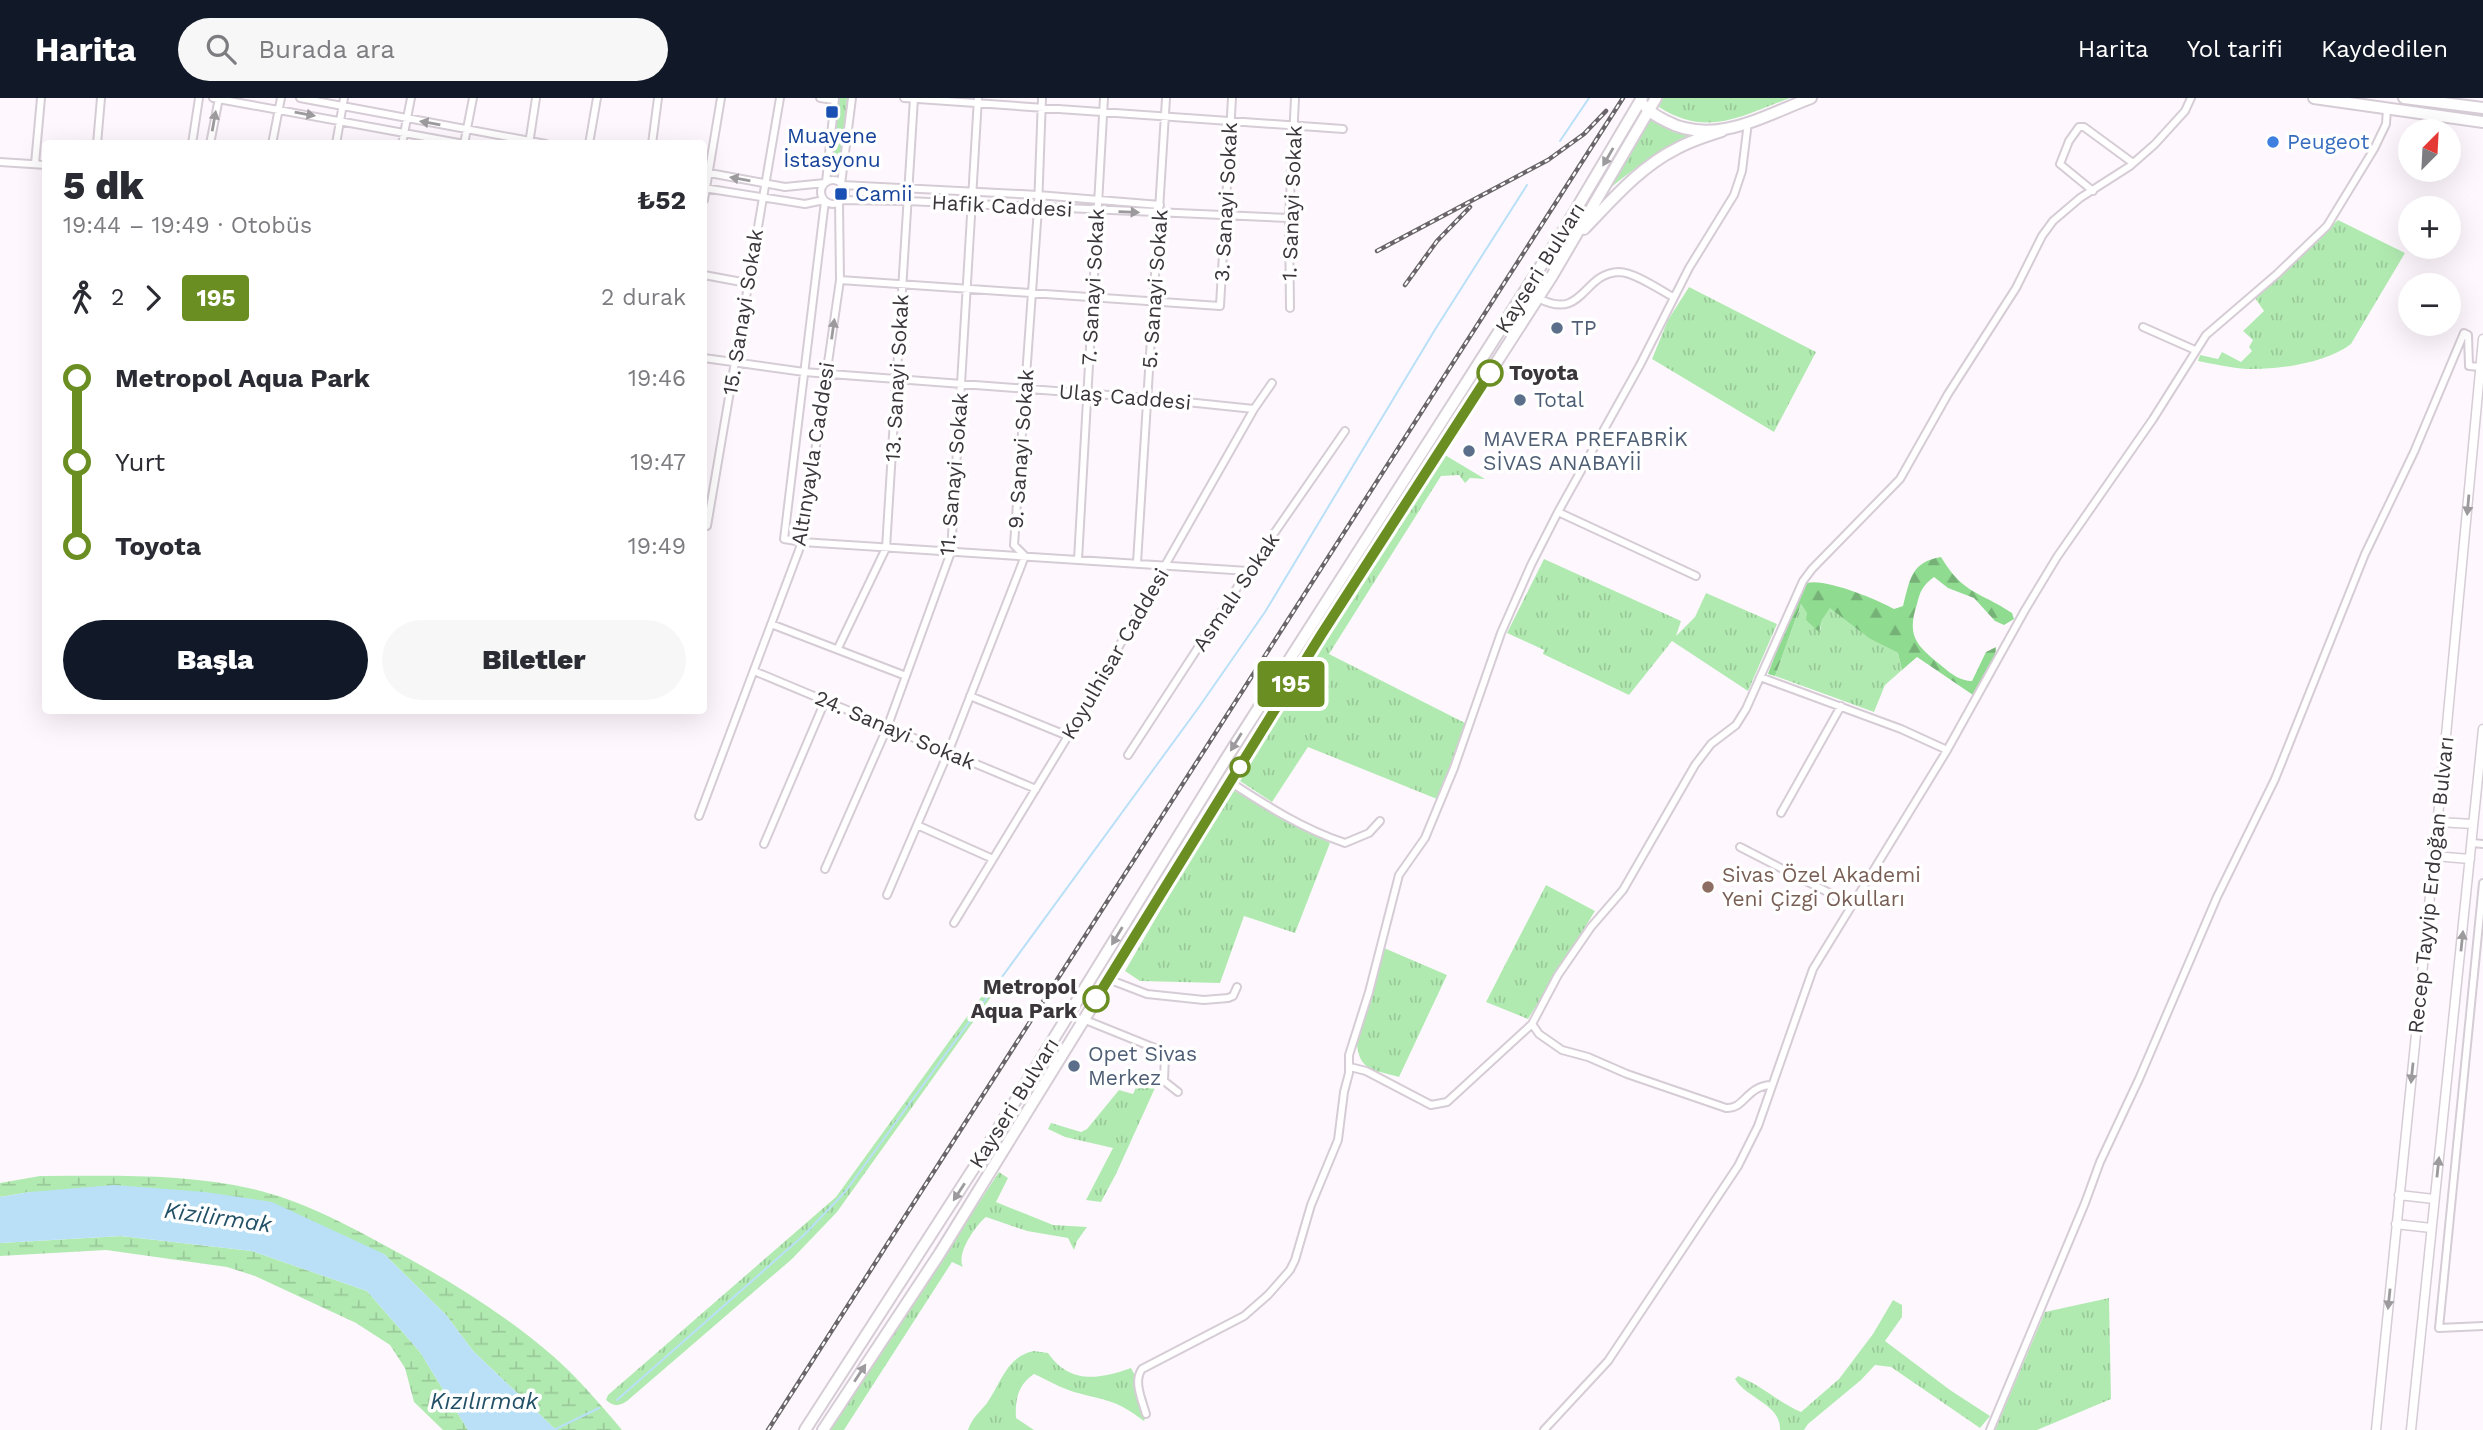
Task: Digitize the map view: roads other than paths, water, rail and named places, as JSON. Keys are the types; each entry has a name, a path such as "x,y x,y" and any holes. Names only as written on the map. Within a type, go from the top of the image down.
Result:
{"highway":[{"name":"Kayseri Bulvarı","path":"823,1430 940,1253 1321,635 1538,298 1656,98"},
{"path":"1573,241 1619,192 1655,162 1677,148 1811,98"},
{"path":"2314,98 2483,122"},
{"path":"2404,98 2483,108"},
{"name":"Kayseri Bulvarı","path":"805,1430 979,1160 1233,747 1562,233 1642,99"},
{"path":"1642,99 1648,111 1688,130 1705,133 1722,131"}],"street":[{"path":"35,164 41,98"},
{"path":"97,140 102,98"},
{"path":"193,140 199,98"},
{"path":"211,140 217,98 444,140"},
{"path":"273,140 281,98"},
{"path":"300,98 519,140"},
{"path":"337,140 344,98"},
{"path":"403,140 411,98"},
{"path":"465,140 472,98"},
{"path":"529,140 536,98"},
{"path":"590,140 597,98"},
{"path":"653,140 658,98"},
{"path":"707,167 721,98"},
{"name":"15. Sanayi Sokak","path":"707,515 780,98"},
{"path":"820,98 835,99 825,182 821,192 825,200"},
{"path":"707,188 805,204 825,200 833,203 840,201 844,192 842,184 852,98"},
{"path":"904,98 978,100 1343,129"},
{"name":"13. Sanayi Sokak","path":"838,648 886,548 914,98"},
{"name":"9. Sanayi Sokak","path":"887,895 948,753 1025,556 1014,545 1038,208 1042,98"},
{"name":"7. Sanayi Sokak","path":"1078,559 1104,98"},
{"name":"5. Sanayi Sokak","path":"1137,563 1166,98"},
{"name":"3. Sanayi Sokak","path":"1154,300 1220,306 1232,98"},
{"name":"1. Sanayi Sokak","path":"1290,309 1289,218 1295,98"},
{"path":"1350,1067 1366,1071 1431,1105 1439,1104 1447,1102 1466,1087 1532,1024 1558,975 1591,927 1623,890 1695,765 1711,744 1741,717 1803,581 1900,479 1948,394 2016,288 2042,236 2065,210 2133,163 2155,144 2178,119 2191,98"},
{"name":"11. Sanayi Sokak","path":"825,869 887,728 951,552 978,100"},
{"path":"1544,1430 1608,1361 1726,1185 1752,1140 1813,969 1947,750 2031,599 2126,455 2153,419 2206,335 2277,274 2327,226 2374,149 2386,124 2387,108"},
{"path":"1146,1414 1137,1380 1142,1369 1244,1316 1268,1295 1290,1270 1300,1247 1311,1205 1338,1140 1350,1067 1349,1055 1369,992 1399,876 1425,838 1454,768 1502,633 1531,565 1635,375 1673,297 1734,195 1742,171 1748,122"},
{"path":"2093,191 2060,164 2078,127 2084,127 2133,163"},
{"path":"0,162 42,165"},
{"path":"707,172 785,187 835,180 842,184"},
{"name":"Hafik Caddesi","path":"842,184 1038,195 1160,209 1289,218"},
{"name":"Altınyayla Caddesi","path":"802,542 784,539 825,200"},
{"name":"Hafik Caddesi","path":"840,201 907,201 1098,211 1160,209"},
{"name":"Altınyayla Caddesi","path":"699,816 802,542 840,280 840,201"},
{"path":"1538,298 1556,306 1563,306 1609,274 1621,272 1673,297"},
{"path":"707,276 747,283"},
{"path":"840,280 1154,300"},
{"path":"2143,327 2195,350"},
{"path":"1990,1430 2100,1161 2139,1079 2180,977 2275,779 2365,554 2414,452 2464,333 2468,335 2469,366 2480,367"},
{"name":"Recep Tayyip Erdoğan Bulvarı","path":"2376,1430 2438,822 2483,339"},
{"name":"Ulaş Caddesi","path":"707,358 804,372 1148,398 1254,409"},
{"name":"Koyulhisar Caddesi","path":"954,923 1068,737 1254,409 1272,383"},
{"name":"Asmalı Sokak","path":"1128,755 1248,571 1345,430"},
{"path":"1558,512 1696,576"},
{"path":"802,542 1248,571"},
{"path":"771,624 906,676"},
{"name":"24. Sanayi Sokak","path":"754,671 1036,789"},
{"path":"1760,677 1902,729 1947,750"},
{"path":"970,696 1068,737"},
{"path":"764,844 825,701"},
{"path":"1781,813 1841,706"},
{"name":"Recep Tayyip Erdoğan Bulvarı","path":"2412,1430 2483,729"},
{"path":"1230,782 1306,827 1345,843 1369,833 1380,821"},
{"path":"2438,822 2473,824"},
{"path":"917,825 993,859"},
{"path":"2472,843 2483,844"},
{"path":"1740,847 1851,904"},
{"path":"2434,856 2470,859"},
{"path":"2483,883 2438,1328 2483,1326"},
{"path":"1108,979 1147,994 1204,1000 1228,998 1237,987"},
{"path":"1083,1020 1162,1051 1165,1054 1164,1082 1178,1092"},
{"path":"1532,1024 1539,1034 1562,1050 1726,1108 1739,1105 1754,1089 1772,1085"},
{"path":"2399,1195 2434,1199"},
{"path":"2432,1216 2449,1219"},
{"path":"2396,1224 2431,1228"}],"water":[{"name":"Kızılırmak","path":"114,1185 205,1192 272,1202 384,1254 446,1315 473,1351 556,1430 468,1430 420,1352 367,1291 252,1251 121,1236 0,1243 0,1197"}],"waterway":[{"path":"1560,141 1589,98"},
{"path":"617,1400 804,1235 845,1192 1199,707 1265,612 1436,328 1527,185"},
{"path":"554,1430 599,1408"}],"railway":[{"path":"768,1430 1623,98"},
{"path":"1377,251 1548,160 1584,134 1606,111"},
{"path":"1405,285 1437,241 1470,207"}],"place":[{"name":"Muayene İstasyonu","path":"832,112"},
{"name":"Peugeot","path":"2273,142"},
{"name":"Camii","path":"841,194"},
{"name":"TP","path":"1557,328"},
{"name":"Toyota","path":"1490,373"},
{"name":"Total","path":"1520,400"},
{"name":"MAVERA PREFABRİK SİVAS ANABAYİİ","path":"1469,451"},
{"name":"Sivas Özel Akademi Yeni Çizgi Okulları","path":"1708,887"},
{"name":"Metropol Aqua Park","path":"1096,999"},
{"name":"Opet Sivas Merkez","path":"1074,1066"}],"water label":[{"name":"Kizilirmak","path":"218,1217"}]}
